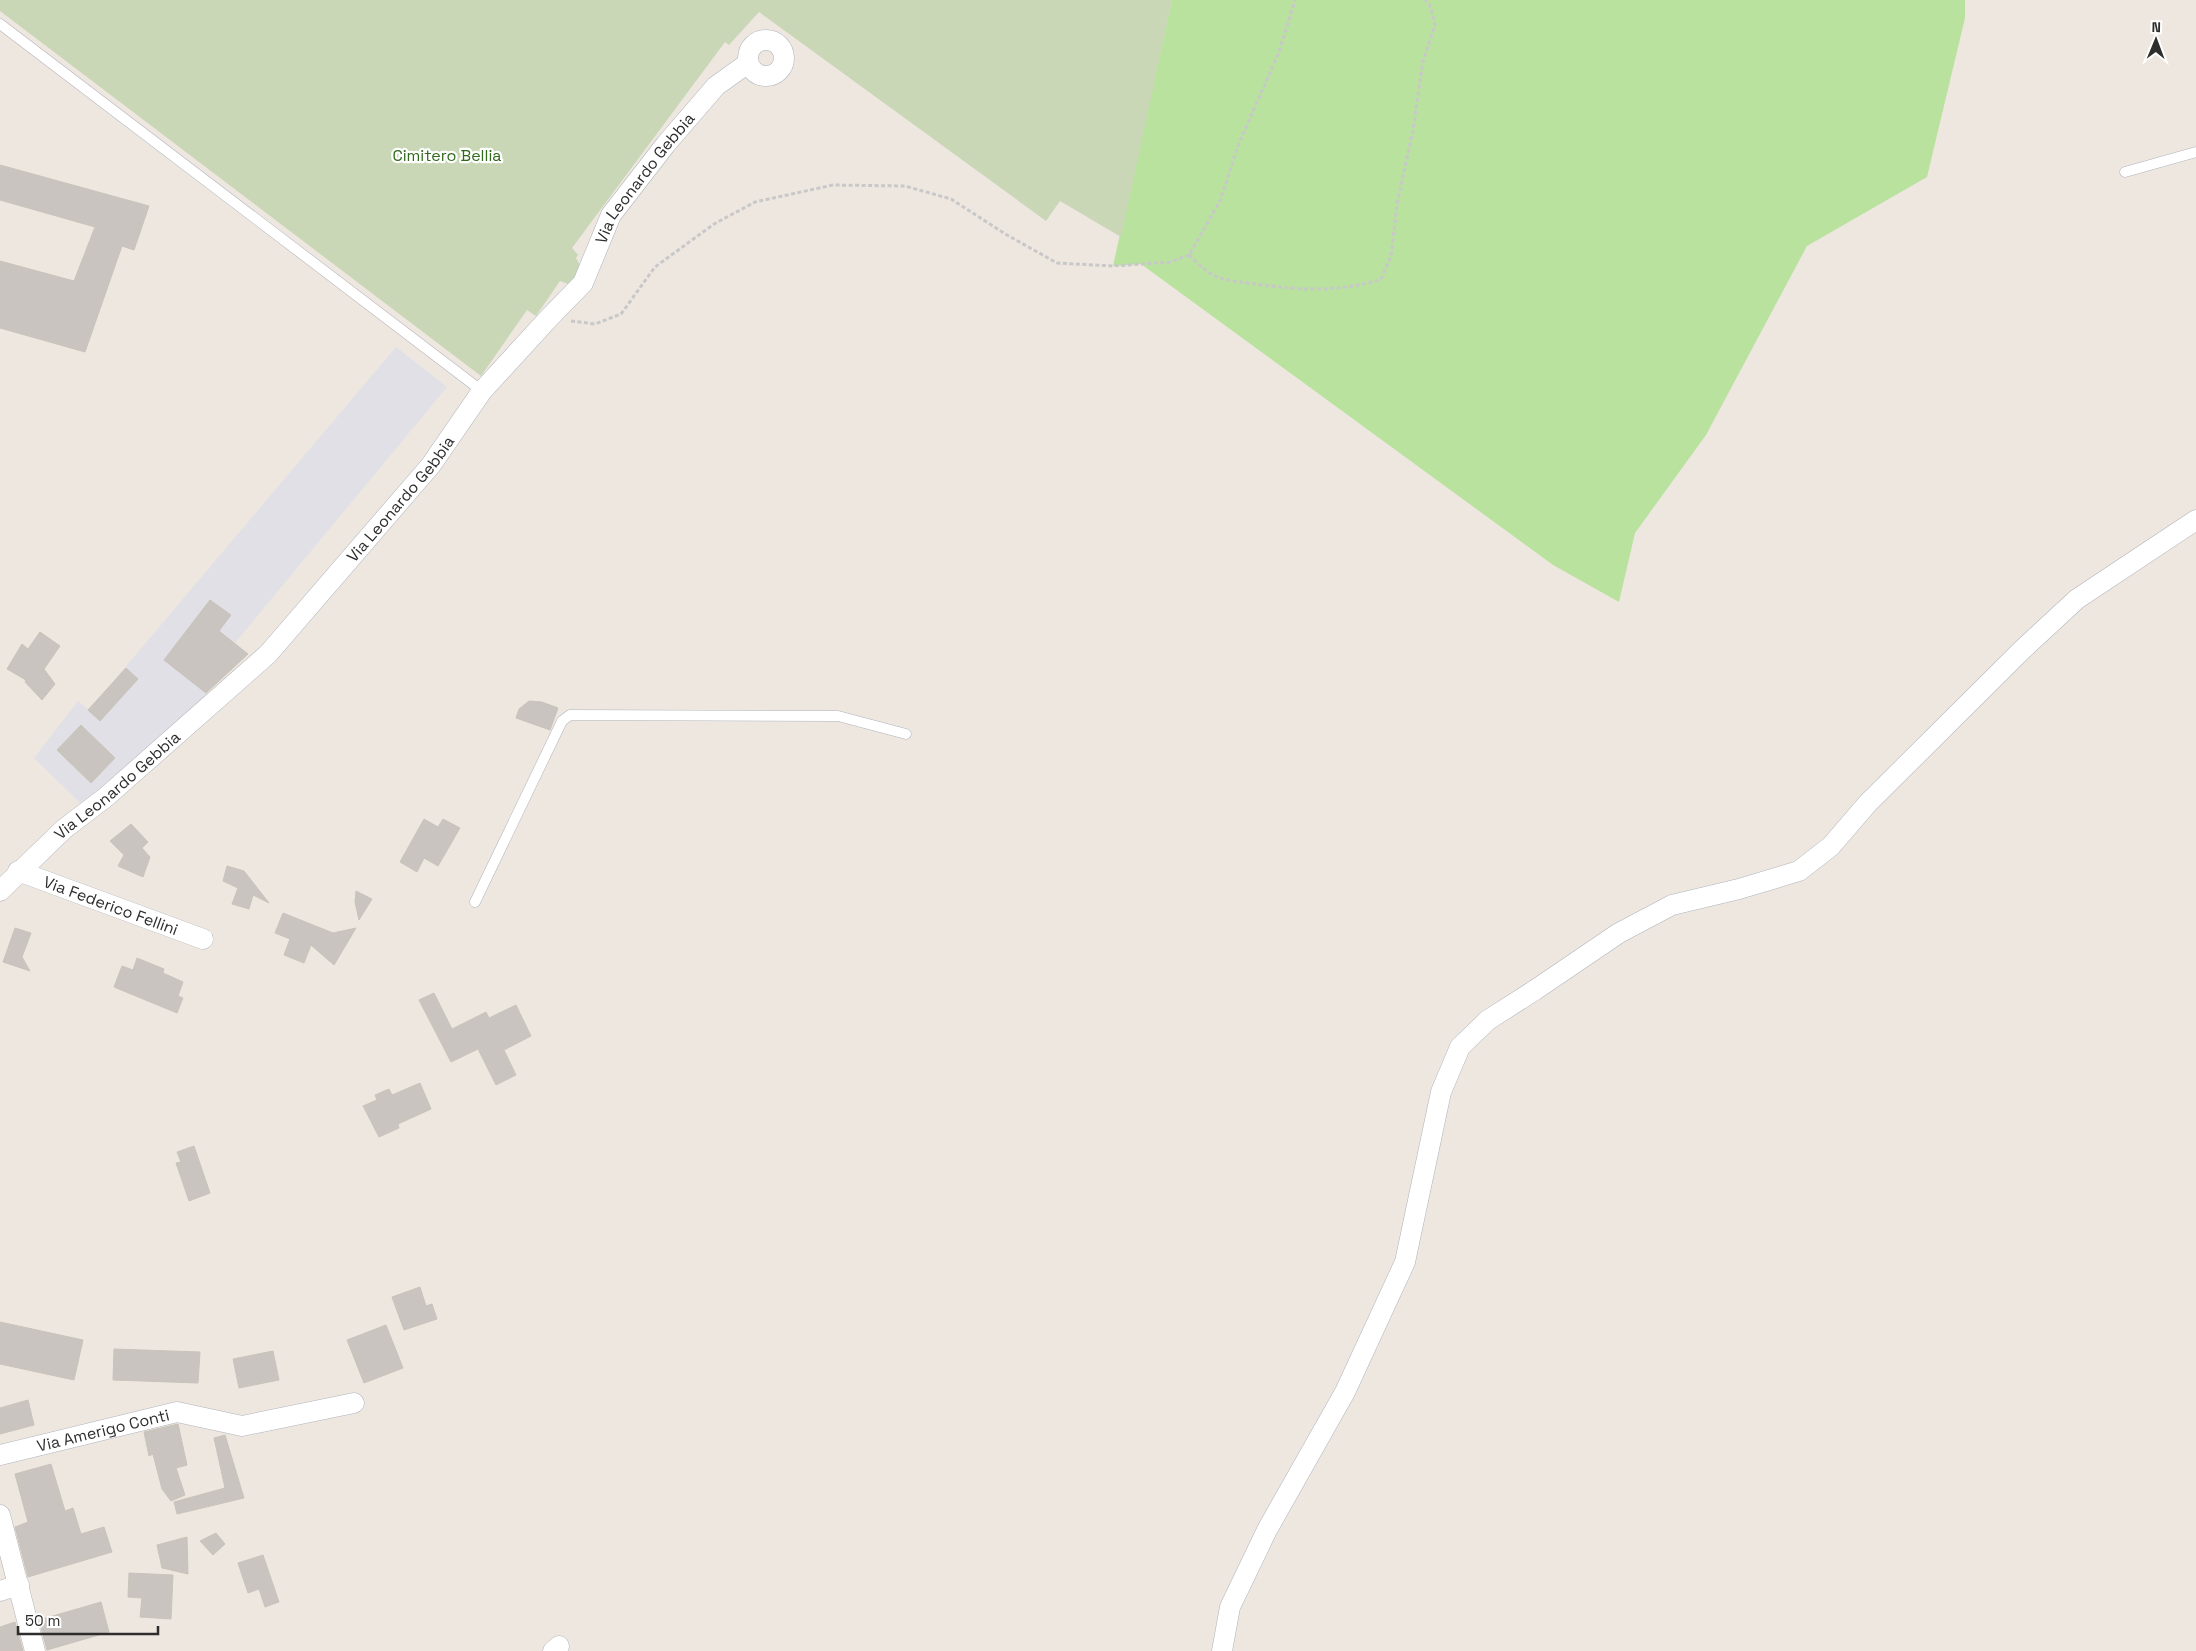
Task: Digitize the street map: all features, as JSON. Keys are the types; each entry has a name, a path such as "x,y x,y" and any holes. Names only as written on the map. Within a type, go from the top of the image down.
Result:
{"street":[{"name":"Via Leonardo Gebbia","path":"0,891 18,871 64,829 106,797 268,654 431,465 482,391 548,318 583,283 611,215 666,144 716,86 748,63"},
{"path":"1222,1651 1230,1607 1267,1530 1345,1392 1405,1262 1441,1092 1460,1047 1488,1020 1619,933 1672,905 1739,890 1798,871 1830,846 1868,803 2023,649 2077,599 2196,520"},
{"name":"Via Federico Fellini","path":"18,871 203,939"},
{"name":"Via Amerigo Conti","path":"0,1455 178,1412 242,1426 354,1403"},
{"path":"0,1515 35,1651"},
{"path":"0,1591 19,1586"}],"lane":[{"path":"0,24 242,206 482,391"},
{"path":"2125,172 2196,152"},
{"path":"475,902 562,721 570,715 838,716 906,734"}],"path":[{"path":"548,318 596,324 621,314 655,267 714,224 755,202 833,185 905,186 951,199 1007,235 1057,263 1113,266 1170,262 1189,255 1220,201 1239,143 1279,52 1295,0"},
{"path":"1189,255 1213,275 1242,282 1297,290 1339,290 1381,279 1391,256 1397,204 1413,130 1423,62 1435,25 1431,7 1425,0"}],"shaded area":[{"path":"396,347 447,387 235,643 219,631 231,615 164,660 210,696 168,734 81,804 34,758 78,701 89,710"}],"green space":[{"name":"Cimitero Bellia","path":"0,0 1172,0 1121,237 1060,201 1046,221 759,12 729,45 725,42 572,248 578,255 576,258 582,269 576,279 568,284 560,281 536,316 527,310 481,376 0,11"},
{"path":"1172,0 1965,0 1965,18 1927,177 1807,246 1706,435 1635,533 1619,602 1553,565 1141,264 1113,266"}],"building":[{"path":"0,165 149,206 134,250 122,246 85,352 0,328 0,261 74,281 95,227 0,200"},
{"path":"210,600 231,615 219,631 248,654 206,693 164,660"},
{"path":"40,632 60,646 44,669 55,684 42,700 25,682 26,680 7,669 22,644 28,649"},
{"path":"126,668 138,679 100,721 88,710"},
{"path":"529,701 542,702 558,708 550,730 516,718 519,709"},
{"path":"81,725 115,758 91,783 57,750"},
{"path":"424,819 438,827 443,819 460,828 438,866 424,858 417,872 400,862"},
{"path":"131,824 148,842 142,848 150,857 143,877 118,866 124,855 110,841"},
{"path":"227,866 244,871 269,903 253,895 249,909 232,904 238,888 223,881"},
{"path":"356,891 372,899 359,920 355,902"},
{"path":"283,913 333,933 356,928 334,965 311,945 304,963 284,955 290,939 275,933"},
{"path":"15,928 31,933 22,957 30,971 3,962"},
{"path":"137,958 164,969 163,973 183,982 178,996 183,998 177,1013 114,987 122,966 133,970"},
{"path":"434,993 452,1029 486,1012 489,1018 516,1005 531,1036 504,1050 516,1075 496,1085 478,1049 451,1062 419,1000"},
{"path":"420,1083 431,1109 398,1124 399,1128 379,1137 363,1106 377,1100 375,1095 389,1089 392,1095"},
{"path":"194,1146 210,1193 189,1201 176,1163 181,1162 177,1152"},
{"path":"420,1287 426,1306 432,1304 437,1319 404,1330 392,1297"},
{"path":"0,1322 83,1340 74,1380 0,1364"},
{"path":"386,1325 403,1368 364,1383 347,1340"},
{"path":"114,1349 200,1352 198,1383 113,1380"},
{"path":"273,1351 279,1380 239,1388 233,1359"},
{"path":"28,1400 34,1425 0,1434 0,1408"},
{"path":"178,1424 187,1465 176,1468 185,1495 171,1501 162,1489 153,1454 149,1456 144,1432"},
{"path":"225,1435 244,1498 177,1514 174,1502 225,1488 214,1438"},
{"path":"51,1464 65,1511 73,1508 81,1534 104,1527 112,1552 28,1577 15,1527 28,1522 15,1474"},
{"path":"216,1533 225,1544 213,1555 200,1541"},
{"path":"187,1537 188,1574 162,1568 157,1545"},
{"path":"263,1555 279,1602 265,1607 259,1589 248,1593 238,1563"},
{"path":"129,1573 173,1575 171,1619 140,1617 142,1598 128,1597"},
{"path":"101,1602 109,1632 47,1650 39,1620"},
{"path":"15,1622 23,1651 0,1651 0,1627"}]}
